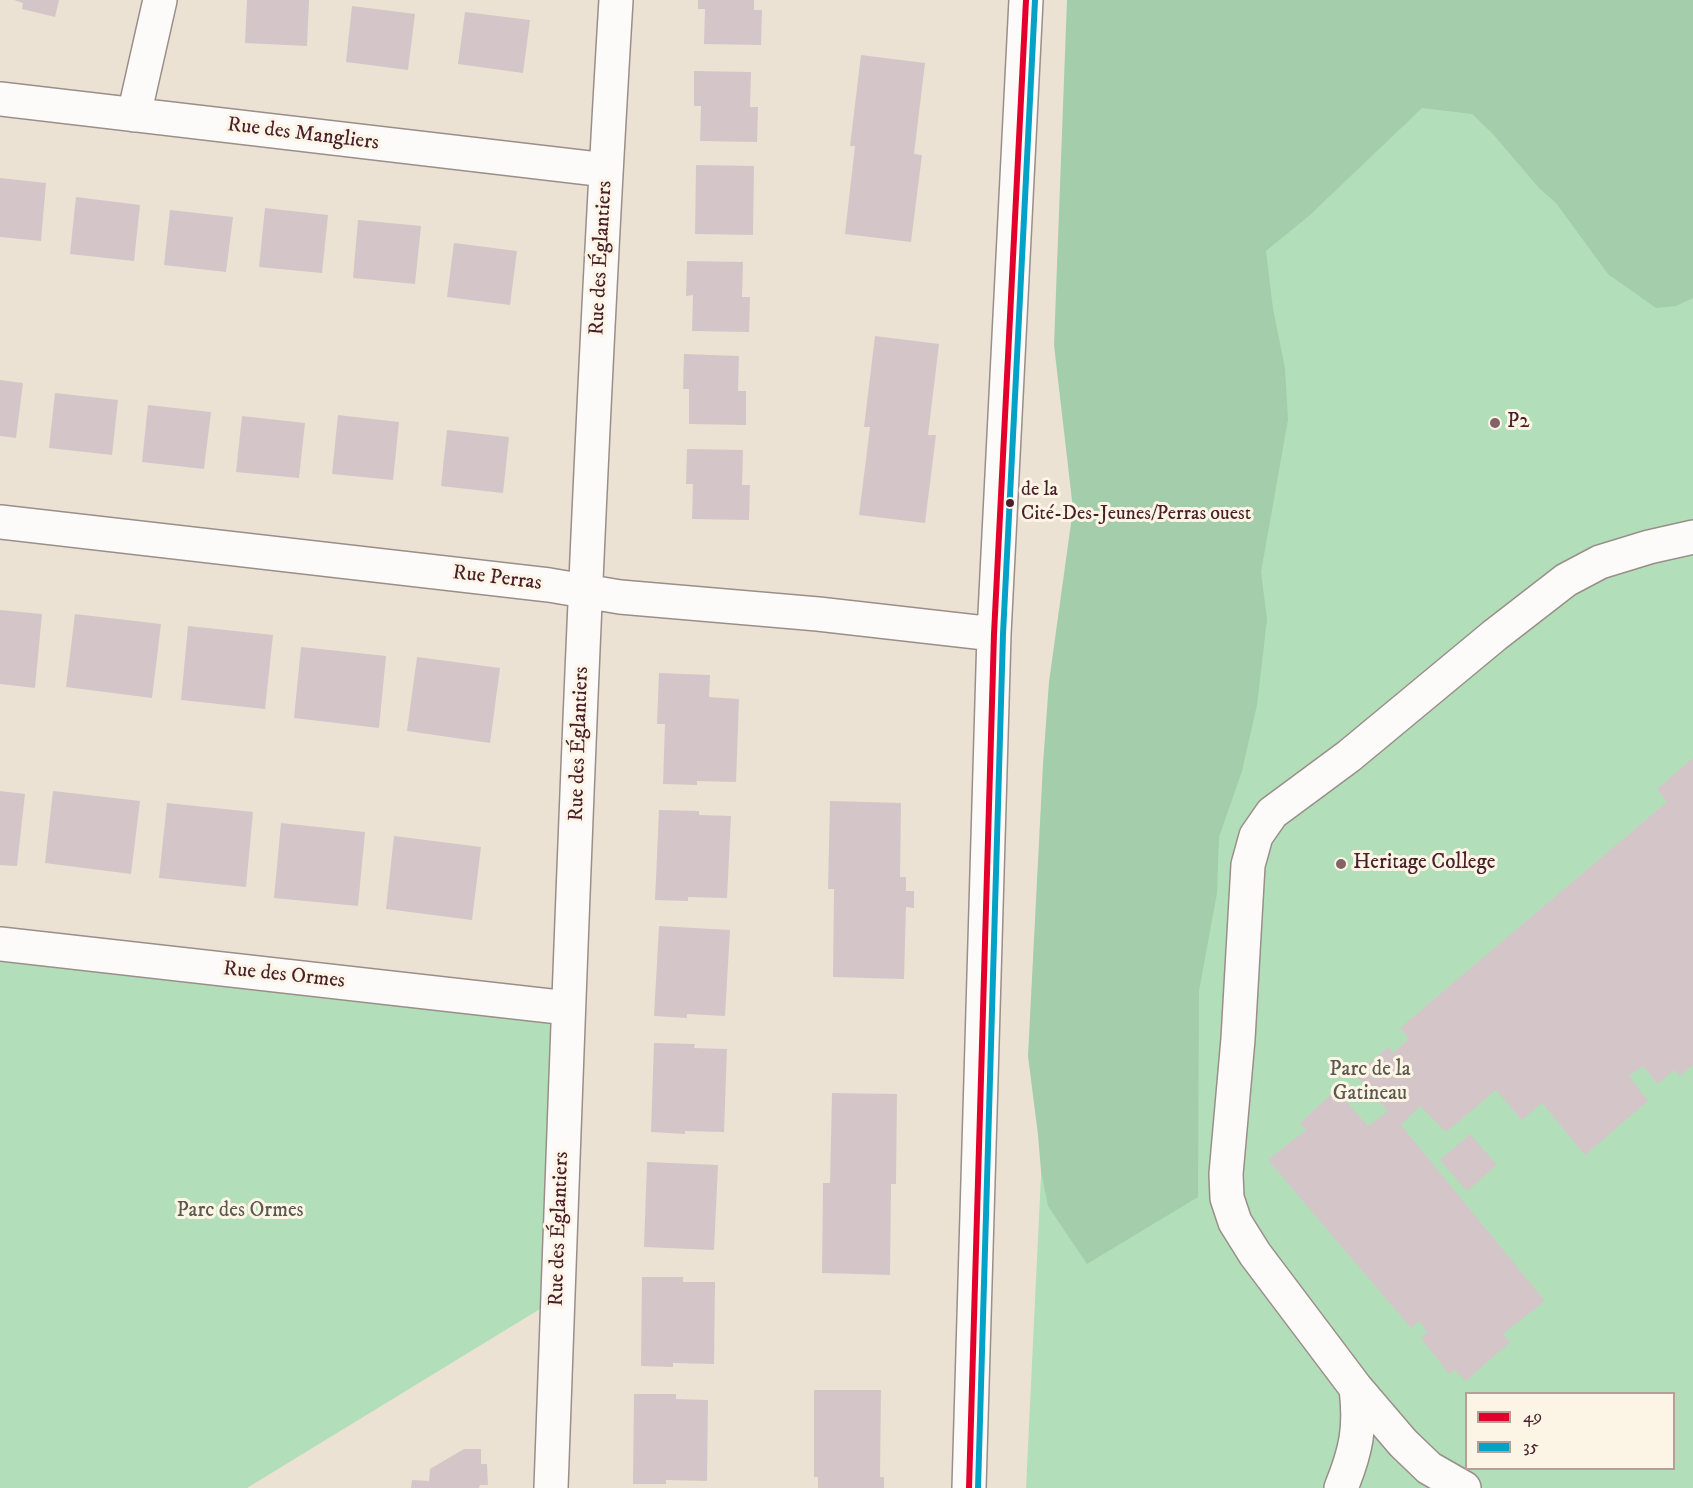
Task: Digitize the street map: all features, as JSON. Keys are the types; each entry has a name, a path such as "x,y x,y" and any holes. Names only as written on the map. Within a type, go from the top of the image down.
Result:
{"street":[{"path":"134,115 160,0"},
{"name":"Rue des Églantiers","path":"551,1488 586,592 616,0"},
{"path":"969,1488 994,634 1026,0"},
{"name":"Rue des Mangliers","path":"0,99 606,170"},
{"name":"Rue Perras","path":"0,522 529,583 620,597 818,614 994,634"},
{"path":"1464,1488 1429,1468 1403,1443 1356,1388 1255,1254 1235,1222 1227,1198 1226,1174 1238,1039 1248,865 1256,836 1272,813 1349,756 1495,635 1566,580 1600,562 1693,537"},
{"name":"Rue des Ormes","path":"0,944 568,1008"},
{"path":"1341,1488 1356,1448 1359,1415 1356,1388"}],"green space":[{"path":"1067,0 1693,0 1693,298 1676,306 1656,308 1608,274 1556,203 1539,188 1492,133 1472,114 1422,108 1310,215 1266,251 1273,309 1285,368 1288,420 1261,572 1267,619 1257,705 1242,771 1219,837 1217,893 1199,991 1198,1197 1087,1264 1048,1206 1041,1171 1028,1056 1049,682 1073,509 1054,345"},
{"name":"Parc de la Gatineau","path":"1081,0 1693,0 1693,1488 1026,1488 1073,509"},
{"name":"Parc des Ormes","path":"0,944 568,1008 558,1298 247,1488 0,1488"}],"building":[{"path":"14,0 59,0 55,17 22,9 23,3"},
{"path":"247,0 309,0 307,46 245,43"},
{"path":"698,0 754,0 754,10 762,10 761,45 704,44 705,9 698,9"},
{"path":"352,6 415,14 408,70 346,62"},
{"path":"465,12 530,20 523,73 458,64"},
{"path":"861,55 925,63 914,154 922,155 911,242 845,234 855,146 850,146"},
{"path":"694,71 751,72 750,107 758,107 757,142 700,141 701,106 694,106"},
{"path":"696,165 754,166 753,235 695,234"},
{"path":"0,178 46,183 41,241 0,237"},
{"path":"76,197 140,205 134,261 70,254"},
{"path":"265,208 328,215 322,273 259,267"},
{"path":"170,210 233,217 226,272 164,265"},
{"path":"358,220 421,226 415,284 353,278"},
{"path":"454,243 517,251 510,305 447,297"},
{"path":"687,261 743,262 742,297 750,297 749,332 692,331 693,295 686,296"},
{"path":"875,336 939,344 928,435 936,435 925,523 859,515 870,427 864,427"},
{"path":"684,354 739,356 738,391 746,391 746,425 689,424 689,389 683,389"},
{"path":"0,380 23,383 16,438 0,436"},
{"path":"55,393 118,400 112,455 49,448"},
{"path":"148,405 211,412 204,469 142,462"},
{"path":"338,415 399,422 393,480 332,474"},
{"path":"242,416 305,423 299,478 236,472"},
{"path":"447,430 509,437 503,493 441,486"},
{"path":"687,449 743,450 742,485 750,485 749,520 692,519 693,484 686,484"},
{"path":"0,610 42,614 35,688 0,684"},
{"path":"75,614 161,624 152,698 66,687"},
{"path":"188,626 273,635 265,709 181,700"},
{"path":"301,647 386,656 379,728 294,718"},
{"path":"417,657 500,668 490,743 407,731"},
{"path":"659,673 710,675 709,697 739,699 736,782 697,781 697,785 663,784 665,724 657,724"},
{"path":"1693,758 1693,1065 1680,1076 1674,1070 1658,1084 1643,1066 1629,1076 1648,1101 1585,1155 1542,1103 1522,1120 1496,1090 1446,1132 1420,1106 1401,1125 1545,1301 1503,1334 1510,1342 1466,1381 1455,1370 1449,1374 1421,1338 1427,1332 1419,1321 1411,1328 1268,1160 1306,1130 1300,1123 1336,1090 1368,1126 1388,1111 1356,1075 1388,1047 1393,1053 1409,1039 1400,1028 1667,802 1657,789"},
{"path":"0,791 25,794 17,866 0,865"},
{"path":"53,791 140,801 131,874 45,863"},
{"path":"830,801 901,803 900,877 906,877 906,891 914,891 914,908 906,907 904,979 833,977 834,889 828,889"},
{"path":"167,803 253,812 246,887 159,878"},
{"path":"659,810 699,811 699,815 731,816 727,898 688,897 688,901 655,900"},
{"path":"281,823 365,832 358,906 274,898"},
{"path":"394,836 481,847 472,920 386,909"},
{"path":"659,926 730,930 725,1016 687,1014 687,1018 654,1016"},
{"path":"654,1043 695,1044 694,1048 727,1049 724,1132 685,1131 685,1134 651,1132"},
{"path":"832,1093 897,1094 896,1184 891,1184 890,1275 822,1273 823,1183 830,1183"},
{"path":"1470,1134 1497,1165 1467,1191 1440,1160"},
{"path":"647,1162 718,1165 714,1250 644,1247"},
{"path":"642,1277 683,1277 683,1282 715,1282 714,1364 673,1363 673,1367 641,1366"},
{"path":"814,1390 881,1390 880,1477 884,1477 884,1488 818,1488 818,1477 814,1477"},
{"path":"634,1394 676,1394 676,1399 708,1400 707,1481 666,1480 666,1484 633,1484"},
{"path":"464,1449 481,1449 481,1464 487,1464 488,1485 480,1485 479,1488 411,1488 412,1480 429,1481 430,1469"}],"transit line":[{"name":"49","path":"969,1488 994,634 1026,0"},
{"name":"35","path":"978,1488 1003,634 1035,0"}],"place":[{"name":"P2","path":"1495,423"},
{"name":"de la Cité-Des-Jeunes/Perras ouest","path":"1010,503"},
{"name":"Heritage College","path":"1341,864"}]}
